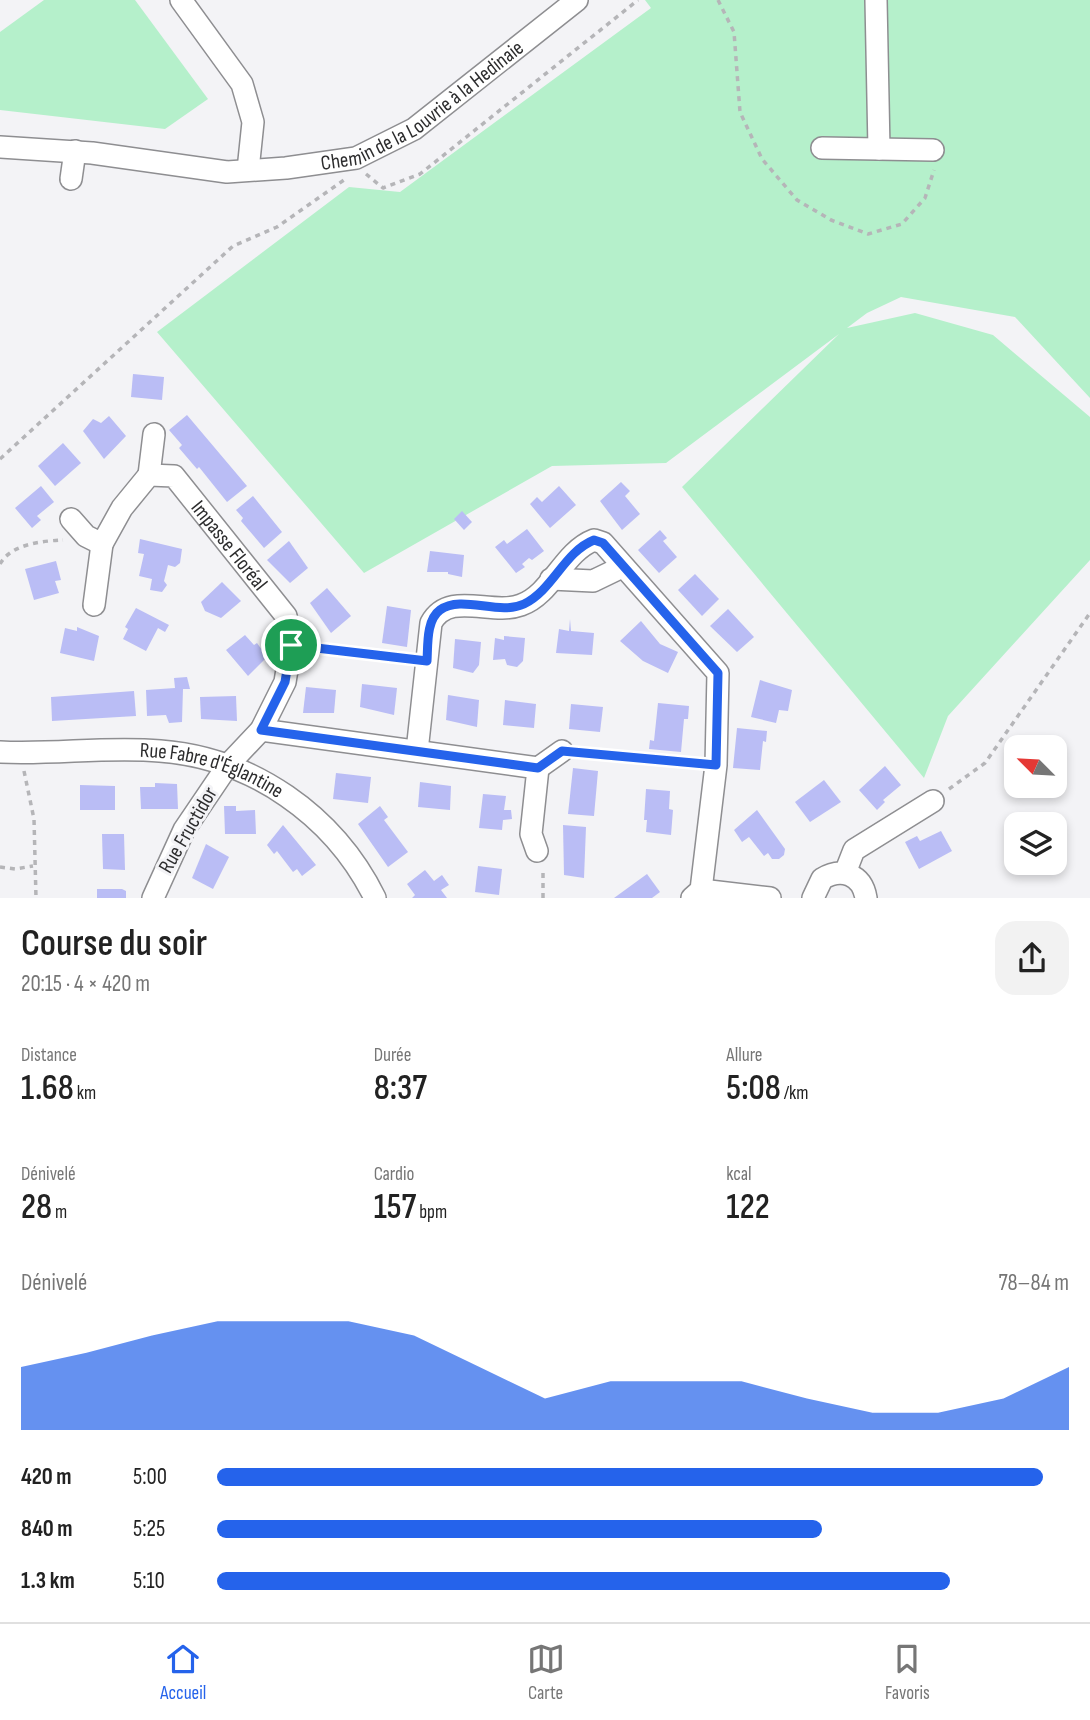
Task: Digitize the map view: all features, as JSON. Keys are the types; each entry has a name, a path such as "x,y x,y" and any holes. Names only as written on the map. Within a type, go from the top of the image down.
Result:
{"street":[{"path":"181,0 242,84 253,122 248,170"},
{"name":"Chemin de la Louvrie à la Hedinaie","path":"0,146 75,151 227,172 358,163 414,129 577,0"},
{"path":"876,0 879,149"},
{"path":"822,148 933,150"},
{"path":"71,179 75,151"},
{"path":"94,605 94,540 149,475 154,434"},
{"name":"Impasse Floréal","path":"149,475 174,476 202,507 222,540 286,616 291,645 285,682 261,730"},
{"path":"71,519 94,540"},
{"path":"416,751 431,623 437,612 450,605 504,608 523,604 551,579 581,545 594,540 603,543 622,567 711,661 718,673 716,765 696,894 771,898"},
{"path":"551,579 593,581 622,567"},
{"path":"261,730 538,768 562,751"},
{"name":"Rue Fructidor","path":"153,898 184,830 228,765 261,730"},
{"name":"Rue Fabre d'Églantine","path":"10,753 158,750 206,757 228,765 264,780 293,799 341,846 375,898"},
{"path":"537,851 531,834 538,768"},
{"path":"845,873 853,850 933,801"},
{"path":"813,898 821,879 845,873 860,883 866,898"}],"path":[{"path":"0,459 233,246 276,227 358,163 383,188 420,174 638,0"},
{"path":"0,564 5,556 37,541 94,540"},
{"path":"933,801 985,762 1090,613"},
{"path":"291,645 427,661"},
{"path":"562,751 716,765"},
{"path":"10,753 34,819 33,866 36,898"},
{"path":"537,851 544,869 543,898"},
{"path":"0,867 15,869 33,866"}],"green space":[{"path":"44,0 135,0 208,99 165,129 0,110 0,32"},
{"path":"645,0 1090,0 1090,398 1015,317 901,297 867,313 847,328 915,313 993,335 1090,417 1090,560 948,716 924,778 682,487 839,334 666,463 552,466 364,573 157,332 349,187 400,192 651,8"}],"building":[{"path":"133,374 164,377 162,400 131,397"},
{"path":"187,415 247,486 227,502 199,467 197,469 179,448 182,445 169,430"},
{"path":"109,416 126,436 104,459 83,431 93,419 101,423"},
{"path":"63,443 81,463 55,486 38,466"},
{"path":"621,482 630,491 625,496 640,514 622,530 600,501"},
{"path":"41,486 54,502 37,516 41,520 32,528 15,508"},
{"path":"559,486 576,505 550,528 530,504 537,497 542,502"},
{"path":"253,496 282,532 264,548 241,521 243,518 236,510"},
{"path":"462,511 472,522 464,530 454,519"},
{"path":"527,529 544,551 532,560 529,558 522,564 525,567 516,573 495,547 504,540 507,544"},
{"path":"660,530 667,538 663,541 677,557 659,573 638,550"},
{"path":"140,539 182,549 180,563 175,567 168,565 164,581 167,585 162,592 150,590 152,579 139,576 144,554 138,553"},
{"path":"289,541 308,568 290,583 267,560"},
{"path":"430,551 464,555 462,577 448,572 427,572"},
{"path":"56,561 61,580 55,581 59,593 34,600 25,569"},
{"path":"695,574 719,599 702,616 678,590"},
{"path":"222,582 241,601 221,618 205,611 201,602"},
{"path":"327,588 351,616 331,633 310,603"},
{"path":"387,606 411,610 407,647 382,643"},
{"path":"136,608 169,625 165,632 158,628 146,651 123,639 128,629 125,627"},
{"path":"728,609 754,637 737,652 710,626"},
{"path":"570,619 571,631 594,633 592,655 556,653 559,629 569,631"},
{"path":"641,621 660,644 678,652 668,673 643,661 620,641"},
{"path":"77,627 99,636 94,661 60,653 65,628 77,631"},
{"path":"245,635 254,645 257,643 267,657 248,676 226,650"},
{"path":"504,636 525,638 523,661 517,667 507,665 505,659 493,660 495,638 504,640"},
{"path":"455,639 481,642 479,665 473,673 453,668"},
{"path":"187,677 190,689 183,689 182,722 169,723 166,715 147,716 146,690 175,688 174,678"},
{"path":"760,680 792,690 788,711 779,710 776,723 751,717"},
{"path":"362,684 397,688 394,715 360,707"},
{"path":"306,687 336,690 334,713 303,713"},
{"path":"134,691 136,716 52,721 51,697"},
{"path":"448,695 479,700 477,727 446,720"},
{"path":"236,696 237,721 201,719 200,697"},
{"path":"505,700 536,704 534,728 503,725"},
{"path":"658,703 689,706 688,719 684,719 681,752 649,749 650,740 654,741"},
{"path":"571,704 603,707 600,732 569,729"},
{"path":"737,728 767,731 766,742 763,741 760,770 733,768"},
{"path":"885,766 901,785 883,800 885,802 877,810 859,790"},
{"path":"573,768 598,771 594,816 568,814"},
{"path":"336,773 371,777 368,803 333,799"},
{"path":"824,780 841,802 810,822 795,802"},
{"path":"420,782 451,786 450,810 418,807"},
{"path":"155,783 177,784 178,809 141,809 140,787 155,787"},
{"path":"80,785 115,786 115,810 80,810"},
{"path":"646,789 670,791 669,809 673,810 671,835 646,832"},
{"path":"483,794 506,796 504,810 511,810 512,819 503,820 502,830 479,828"},
{"path":"224,806 236,806 236,811 255,810 256,834 225,834"},
{"path":"380,806 388,817 384,820 408,852 388,867 358,824"},
{"path":"757,810 785,849 784,855 779,859 772,859 768,853 764,856 749,837 742,842 734,830"},
{"path":"283,825 316,865 302,876 297,869 293,872 277,851 274,854 267,845"},
{"path":"563,825 586,827 584,878 564,875"},
{"path":"941,831 952,851 919,869 905,842 917,836 920,841"},
{"path":"102,834 124,834 125,870 103,869"},
{"path":"206,844 229,857 213,889 192,878"},
{"path":"478,866 502,869 499,895 475,892"},
{"path":"425,870 434,881 442,875 449,885 441,890 447,898 412,898 415,895 407,884"},
{"path":"647,874 660,892 652,898 614,898"},
{"path":"97,889 122,889 126,891 126,898 97,898"}],"route":[{"path":"594,540 603,543 622,567 711,661 718,673 720,689 716,765 562,751 538,768 261,730 285,682 291,645 427,661 431,623 437,612 450,605 504,608 523,604 538,594 581,545 594,540"}]}
